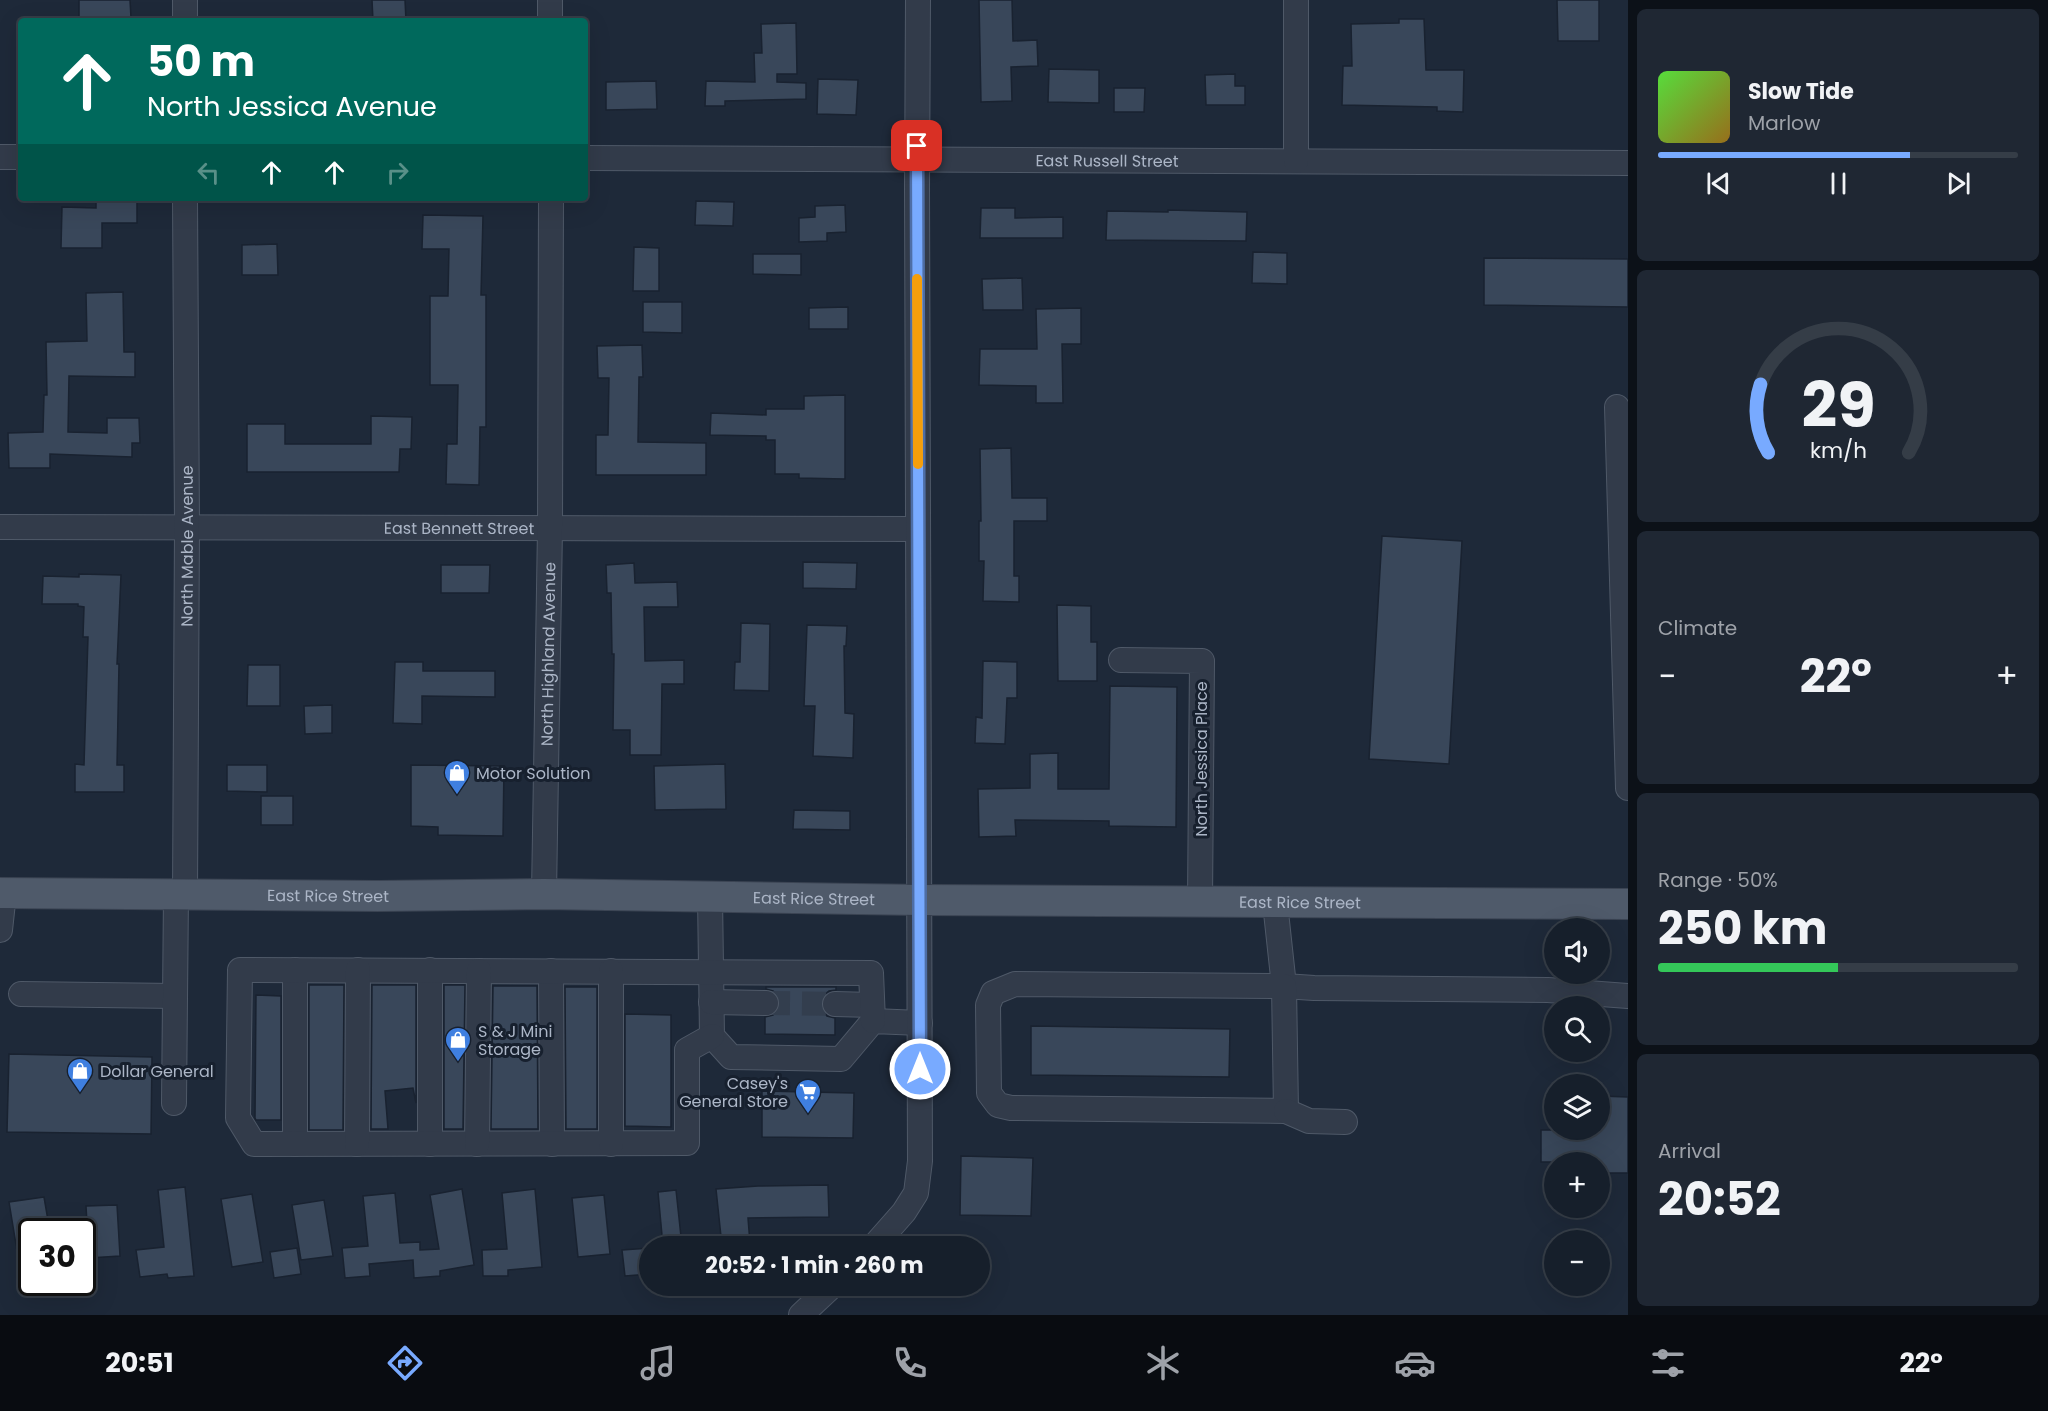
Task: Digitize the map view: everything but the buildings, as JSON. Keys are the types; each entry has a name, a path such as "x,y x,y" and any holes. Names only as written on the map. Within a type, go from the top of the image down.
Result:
{"main road":[{"name":"East Rice Street","path":"2,893 389,896 544,894 920,900 1628,904"}],"street":[{"path":"185,0 185,18"},
{"path":"550,0 550,18"},
{"path":"883,1236 904,1212 916,1193 920,1178 918,0"},
{"path":"1296,0 1296,161"},
{"path":"0,157 18,157"},
{"name":"East Russell Street","path":"588,158 1628,163"},
{"name":"North Mable Avenue","path":"174,1103 187,527 185,201"},
{"name":"North Highland Avenue","path":"544,894 550,528 551,201"},
{"path":"1617,407 1628,788"},
{"name":"East Bennett Street","path":"0,527 918,529"},
{"name":"North Jessica Place","path":"1121,660 1202,661 1200,902"},
{"path":"0,930 2,893"},
{"path":"710,897 711,971 711,1002 712,1036 731,1057 841,1059 872,1013 871,973 711,971 240,970 238,1118 254,1144 687,1143 687,1050 712,1036"},
{"path":"1275,903 1278,950 1284,986 1286,1111"},
{"path":"295,970 295,1144"},
{"path":"357,1144 358,970"},
{"path":"430,970 430,1144"},
{"path":"477,1144 479,971"},
{"path":"551,971 552,1144"},
{"path":"611,971 611,1144"},
{"path":"1345,1122 1309,1121 1286,1111 1011,1108 998,1105 989,1093 988,1005 993,993 1015,984 1548,990 1628,996"},
{"path":"21,994 175,996"},
{"path":"711,1002 766,1003"},
{"path":"835,1004 920,1023"},
{"path":"801,1315 821,1296"}],"tunnel":[{"path":"766,1003 835,1004"}],"slow traffic":[{"path":"917,279 918,464"}],"place":[{"name":"Motor Solution","path":"457,796"},
{"name":"S & J Mini Storage","path":"458,1063"},
{"name":"Dollar General","path":"80,1094"},
{"name":"Casey's General Store","path":"808,1115"}],"route":[{"path":"917,146 920,1069"}]}
